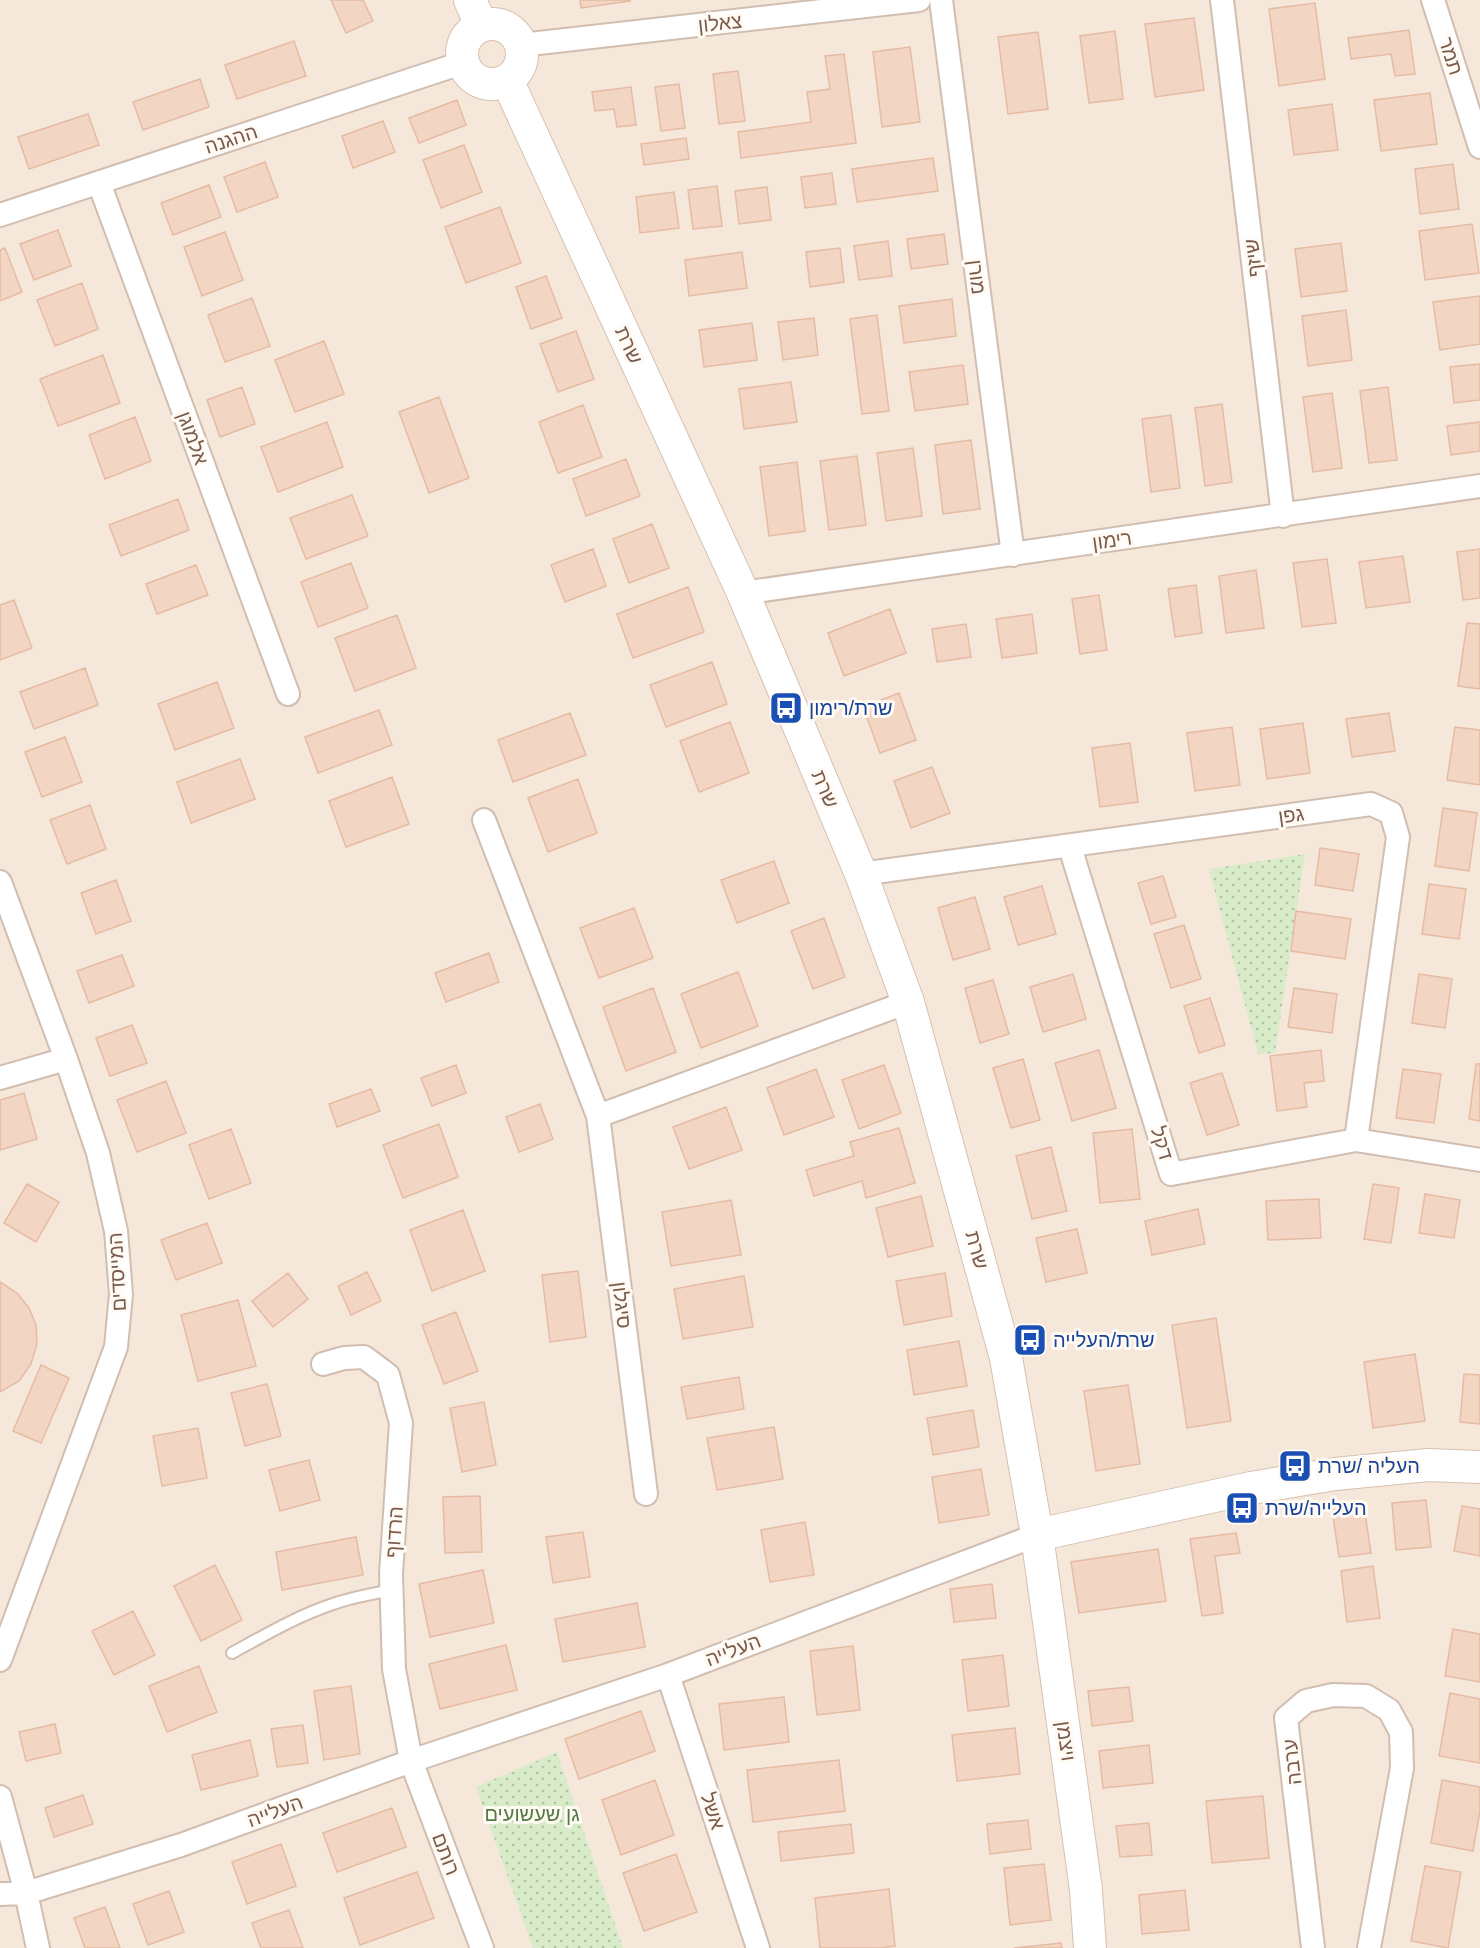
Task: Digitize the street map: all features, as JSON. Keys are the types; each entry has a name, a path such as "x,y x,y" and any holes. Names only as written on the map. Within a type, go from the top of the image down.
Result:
{"street":[{"name":"צאלון","path":"521,45 919,0"},
{"name":"מורן","path":"941,0 1013,555"},
{"name":"שיזף","path":"1222,0 1283,516"},
{"name":"תמר","path":"1433,0 1480,147"},
{"path":"475,12 508,28 517,35 521,45 520,66 515,74 496,84 485,84 475,80 462,63 461,49 472,30 475,12"},
{"name":"ההגנה","path":"0,215 462,63"},
{"name":"שרת","path":"507,80 743,593 861,874 908,1002 1006,1358 1037,1535"},
{"name":"אלמוגן","path":"99,183 288,694"},
{"name":"רימון","path":"743,593 1480,486"},
{"name":"גפן","path":"861,874 1371,804 1391,813 1398,837 1356,1140"},
{"name":"סיגלון","path":"484,820 598,1116 646,1494"},
{"name":"דקל","path":"1070,847 1172,1174 1356,1140 1480,1160"},
{"name":"המייסדים","path":"0,882 66,1059 98,1153 116,1231 121,1294 116,1347 0,1660"},
{"path":"598,1116 908,1002"},
{"path":"0,1078 66,1059"},
{"name":"הרדוף","path":"323,1364 344,1358 364,1357 388,1375 401,1423 392,1590 394,1669 411,1761"},
{"name":"העלייה","path":"0,1894 26,1893 181,1845 411,1761 668,1675 1037,1535 1251,1488 1335,1474 1428,1465 1480,1467"},
{"name":"ויצמן","path":"1037,1535 1084,1879 1090,1948"},
{"name":"אשל","path":"668,1675 758,1948"},
{"name":"ערבה","path":"1312,1948 1286,1718 1306,1701 1333,1695 1366,1696 1389,1710 1401,1732 1402,1768 1369,1948"},
{"name":"רותם","path":"411,1761 482,1948"},
{"path":"0,1797 38,1948"}],"lane":[{"path":"232,1653 287,1623 333,1604 392,1590"}],"shaded area":[{"path":"0,0 1480,0 1480,1948 0,1948"}],"green space":[{"path":"1305,854 1275,1053 1258,1054 1209,869"},
{"name":"גן שעשועים","path":"557,1752 623,1948 533,1948 476,1787"}],"building":[{"path":"331,0 363,0 373,21 346,33"},
{"path":"580,0 630,0 630,1 581,8"},
{"path":"1315,3 1325,79 1279,86 1269,9"},
{"path":"1194,18 1204,90 1155,97 1145,24"},
{"path":"1409,30 1415,74 1395,76 1391,54 1351,59 1348,38"},
{"path":"1115,31 1123,99 1089,103 1080,36"},
{"path":"1038,32 1048,109 1008,114 998,37"},
{"path":"294,41 306,76 237,99 225,65"},
{"path":"910,47 920,122 882,127 873,52"},
{"path":"844,54 856,143 741,158 738,132 811,122 807,92 830,89 825,56"},
{"path":"738,71 745,121 719,124 713,74"},
{"path":"200,79 209,107 143,130 133,102"},
{"path":"679,84 685,128 661,131 655,87"},
{"path":"631,87 636,125 617,127 614,109 595,111 592,92"},
{"path":"1430,93 1437,144 1381,151 1374,100"},
{"path":"457,100 466,125 419,143 409,118"},
{"path":"1332,104 1338,150 1294,155 1288,110"},
{"path":"88,114 99,145 29,169 18,137"},
{"path":"383,121 395,152 353,168 342,136"},
{"path":"686,138 689,159 644,165 641,144"},
{"path":"464,145 482,192 441,208 423,160"},
{"path":"933,158 938,191 857,202 852,169"},
{"path":"265,162 278,197 237,212 224,177"},
{"path":"1453,164 1459,209 1420,214 1415,169"},
{"path":"832,173 836,204 805,208 801,177"},
{"path":"209,185 221,217 173,235 161,203"},
{"path":"717,186 722,226 693,229 688,190"},
{"path":"767,187 771,220 739,224 735,191"},
{"path":"674,192 679,228 640,233 636,197"},
{"path":"500,207 521,263 466,283 445,227"},
{"path":"1472,224 1479,273 1425,280 1419,231"},
{"path":"58,230 71,266 34,280 20,244"},
{"path":"225,232 243,280 202,296 184,247"},
{"path":"944,234 948,264 911,269 907,239"},
{"path":"888,241 892,276 859,280 854,246"},
{"path":"1341,243 1347,291 1301,297 1295,249"},
{"path":"5,248 22,292 0,301 0,250"},
{"path":"840,248 844,282 810,287 806,252"},
{"path":"742,252 747,288 689,296 685,260"},
{"path":"546,276 562,318 531,329 516,287"},
{"path":"82,283 98,329 55,346 37,300"},
{"path":"1480,296 1480,344 1440,350 1433,302"},
{"path":"252,298 270,346 225,362 208,315"},
{"path":"952,299 956,336 904,343 899,306"},
{"path":"1346,310 1352,360 1308,366 1302,316"},
{"path":"877,315 889,411 862,414 850,319"},
{"path":"814,318 818,355 783,360 778,322"},
{"path":"752,323 757,360 704,367 699,330"},
{"path":"576,331 594,379 558,392 540,344"},
{"path":"324,341 344,394 295,412 275,360"},
{"path":"103,355 120,403 58,426 40,379"},
{"path":"1480,364 1480,400 1454,403 1450,367"},
{"path":"963,365 968,404 915,411 909,372"},
{"path":"791,382 797,422 744,429 739,389"},
{"path":"242,387 255,424 220,437 207,400"},
{"path":"1388,387 1397,460 1369,463 1360,391"},
{"path":"1332,393 1342,468 1313,472 1303,397"},
{"path":"439,397 469,478 429,493 399,412"},
{"path":"1222,404 1232,482 1205,486 1195,408"},
{"path":"583,405 602,457 558,473 539,422"},
{"path":"1171,415 1180,488 1151,492 1142,419"},
{"path":"135,417 151,461 105,479 89,435"},
{"path":"327,422 343,467 278,492 261,447"},
{"path":"1480,422 1480,451 1451,455 1447,426"},
{"path":"971,440 980,509 943,514 935,445"},
{"path":"913,448 922,516 886,521 877,453"},
{"path":"857,456 866,525 829,530 820,461"},
{"path":"626,459 640,496 586,516 573,479"},
{"path":"797,462 805,531 769,536 760,467"},
{"path":"352,495 368,536 306,559 290,518"},
{"path":"178,499 189,530 121,556 109,525"},
{"path":"652,524 669,568 629,583 613,539"},
{"path":"593,549 606,586 565,602 551,565"},
{"path":"1480,549 1480,598 1463,600 1457,552"},
{"path":"1403,556 1410,602 1366,608 1359,562"},
{"path":"1327,559 1336,623 1302,627 1293,563"},
{"path":"351,563 368,608 318,627 301,582"},
{"path":"196,565 208,595 157,614 146,584"},
{"path":"1256,570 1264,628 1226,633 1219,576"},
{"path":"1196,585 1202,633 1175,637 1168,589"},
{"path":"688,587 704,632 633,658 617,614"},
{"path":"1099,595 1107,650 1080,654 1072,599"},
{"path":"14,600 32,648 0,660 0,605"},
{"path":"890,609 906,653 844,676 828,633"},
{"path":"1032,614 1037,653 1002,658 996,619"},
{"path":"397,615 416,668 355,691 335,638"},
{"path":"1467,623 1480,624 1480,689 1458,686"},
{"path":"966,624 971,657 937,662 932,629"},
{"path":"712,662 727,704 666,727 650,685"},
{"path":"85,668 98,705 34,729 20,692"},
{"path":"217,682 234,728 175,750 158,704"},
{"path":"899,693 916,740 880,753 863,707"},
{"path":"379,710 392,745 318,773 305,737"},
{"path":"570,713 586,755 513,782 498,740"},
{"path":"1389,713 1395,751 1352,757 1346,719"},
{"path":"730,722 749,773 699,792 680,741"},
{"path":"1303,723 1310,773 1267,779 1260,729"},
{"path":"1232,727 1240,785 1195,791 1187,733"},
{"path":"1455,727 1480,730 1480,785 1447,780"},
{"path":"65,737 82,782 42,797 25,752"},
{"path":"1130,743 1138,802 1100,807 1092,748"},
{"path":"240,759 255,799 191,823 177,782"},
{"path":"932,767 950,813 911,828 894,781"},
{"path":"392,777 409,824 346,847 329,801"},
{"path":"578,779 597,833 548,852 528,798"},
{"path":"90,805 106,849 67,864 50,820"},
{"path":"1443,808 1477,813 1469,871 1435,866"},
{"path":"1320,848 1359,854 1353,891 1315,885"},
{"path":"774,861 789,903 737,923 721,880"},
{"path":"1163,876 1176,917 1151,924 1138,883"},
{"path":"116,880 131,921 96,934 81,893"},
{"path":"1429,884 1466,889 1459,939 1422,934"},
{"path":"1042,886 1056,934 1018,945 1004,897"},
{"path":"975,897 990,949 953,960 938,908"},
{"path":"634,908 653,958 599,978 580,928"},
{"path":"1296,911 1351,919 1345,959 1291,951"},
{"path":"824,918 845,977 813,989 791,931"},
{"path":"1184,925 1201,979 1171,988 1154,934"},
{"path":"489,953 499,982 446,1002 435,973"},
{"path":"122,955 134,986 89,1003 77,971"},
{"path":"738,972 758,1026 701,1048 681,994"},
{"path":"1073,974 1086,1019 1043,1032 1030,987"},
{"path":"1419,974 1452,979 1445,1028 1412,1023"},
{"path":"993,980 1009,1034 980,1043 965,988"},
{"path":"653,988 676,1052 626,1071 603,1007"},
{"path":"1294,988 1337,994 1332,1033 1288,1027"},
{"path":"1210,998 1225,1045 1199,1053 1184,1006"},
{"path":"132,1025 147,1063 110,1076 96,1038"},
{"path":"1099,1050 1116,1108 1072,1121 1055,1063"},
{"path":"1321,1050 1324,1081 1304,1083 1307,1107 1277,1111 1270,1056"},
{"path":"1023,1059 1040,1120 1011,1128 993,1068"},
{"path":"1476,1064 1480,1064 1480,1121 1469,1119"},
{"path":"456,1065 466,1093 432,1106 421,1078"},
{"path":"884,1065 901,1113 859,1129 842,1080"},
{"path":"816,1069 834,1117 784,1135 767,1088"},
{"path":"1403,1069 1441,1074 1434,1123 1396,1118"},
{"path":"1222,1073 1239,1125 1207,1135 1190,1083"},
{"path":"166,1081 186,1133 137,1152 117,1100"},
{"path":"371,1089 380,1111 337,1127 329,1104"},
{"path":"24,1093 37,1139 0,1150 0,1100"},
{"path":"540,1104 553,1139 519,1152 506,1117"},
{"path":"726,1107 742,1150 689,1169 673,1127"},
{"path":"439,1124 458,1177 403,1198 383,1145"},
{"path":"899,1128 915,1183 866,1198 862,1181 814,1196 806,1170 854,1156 850,1142"},
{"path":"231,1129 251,1183 209,1199 189,1145"},
{"path":"1132,1129 1140,1199 1100,1203 1093,1133"},
{"path":"1051,1147 1067,1211 1032,1219 1016,1156"},
{"path":"27,1184 59,1202 36,1242 4,1223"},
{"path":"1373,1184 1399,1188 1391,1243 1364,1239"},
{"path":"1425,1194 1460,1200 1454,1238 1419,1233"},
{"path":"921,1196 933,1246 888,1257 876,1208"},
{"path":"1319,1199 1321,1238 1268,1240 1266,1201"},
{"path":"731,1200 741,1255 671,1266 662,1212"},
{"path":"1198,1209 1205,1244 1152,1255 1145,1221"},
{"path":"463,1210 485,1271 432,1291 410,1230"},
{"path":"207,1223 222,1263 176,1280 161,1240"},
{"path":"1077,1229 1087,1273 1046,1282 1036,1238"},
{"path":"578,1271 586,1337 550,1342 542,1275"},
{"path":"367,1272 381,1301 351,1315 338,1286"},
{"path":"288,1273 308,1299 273,1327 252,1301"},
{"path":"945,1273 952,1316 904,1325 896,1281"},
{"path":"744,1276 753,1327 683,1339 674,1289"},
{"path":"0,1282 17,1293 29,1308 36,1325 37,1344 31,1364 19,1381 0,1392"},
{"path":"238,1300 256,1366 198,1381 181,1315"},
{"path":"456,1312 478,1371 444,1384 422,1325"},
{"path":"1216,1318 1231,1421 1187,1428 1172,1325"},
{"path":"959,1341 967,1386 914,1395 907,1350"},
{"path":"1415,1354 1425,1421 1373,1428 1364,1362"},
{"path":"41,1365 69,1378 41,1443 13,1431"},
{"path":"1464,1374 1480,1375 1480,1424 1460,1422"},
{"path":"739,1377 744,1409 687,1419 681,1387"},
{"path":"267,1384 281,1436 245,1446 231,1393"},
{"path":"1128,1385 1140,1464 1096,1471 1084,1391"},
{"path":"484,1402 496,1465 462,1472 450,1408"},
{"path":"973,1410 979,1447 933,1455 927,1418"},
{"path":"774,1427 783,1479 717,1490 707,1438"},
{"path":"198,1428 207,1478 162,1486 153,1436"},
{"path":"309,1460 320,1500 280,1511 269,1470"},
{"path":"981,1469 989,1515 939,1523 932,1477"},
{"path":"480,1496 482,1552 445,1553 443,1497"},
{"path":"1426,1500 1431,1547 1396,1550 1392,1503"},
{"path":"1364,1506 1371,1553 1339,1557 1332,1510"},
{"path":"1462,1506 1480,1509 1480,1556 1454,1551"},
{"path":"805,1522 814,1575 770,1582 761,1530"},
{"path":"583,1532 590,1577 553,1583 546,1537"},
{"path":"1236,1533 1240,1553 1215,1556 1223,1613 1202,1616 1190,1539"},
{"path":"356,1537 363,1575 282,1590 276,1552"},
{"path":"1158,1549 1166,1601 1079,1613 1071,1562"},
{"path":"215,1565 242,1620 201,1641 174,1586"},
{"path":"1373,1566 1380,1618 1347,1622 1341,1571"},
{"path":"483,1570 494,1623 430,1637 419,1584"},
{"path":"992,1584 996,1618 954,1622 950,1589"},
{"path":"637,1603 645,1647 563,1662 555,1619"},
{"path":"133,1611 155,1655 114,1675 92,1631"},
{"path":"1453,1629 1480,1634 1480,1682 1445,1676"},
{"path":"506,1645 517,1690 440,1709 429,1664"},
{"path":"853,1646 860,1710 817,1715 810,1651"},
{"path":"1003,1655 1009,1706 968,1711 962,1660"},
{"path":"199,1666 217,1712 167,1732 149,1686"},
{"path":"351,1686 360,1754 324,1760 314,1691"},
{"path":"1129,1687 1133,1721 1092,1726 1088,1691"},
{"path":"1450,1693 1480,1699 1480,1763 1439,1756"},
{"path":"784,1697 789,1742 724,1750 719,1704"},
{"path":"641,1711 655,1751 579,1779 565,1739"},
{"path":"55,1724 61,1753 26,1761 19,1732"},
{"path":"303,1725 308,1763 277,1767 271,1729"},
{"path":"1015,1728 1020,1774 957,1781 952,1735"},
{"path":"250,1740 258,1776 201,1790 192,1755"},
{"path":"1149,1745 1153,1783 1103,1788 1099,1751"},
{"path":"839,1760 845,1811 753,1822 747,1770"},
{"path":"655,1780 674,1835 621,1855 602,1800"},
{"path":"1442,1780 1480,1787 1480,1811 1473,1851 1431,1843"},
{"path":"83,1795 93,1824 54,1837 45,1808"},
{"path":"1263,1796 1269,1858 1212,1863 1206,1801"},
{"path":"392,1808 406,1847 337,1872 323,1833"},
{"path":"1028,1820 1031,1849 990,1854 987,1824"},
{"path":"1149,1823 1152,1855 1120,1857 1116,1826"},
{"path":"851,1824 854,1853 781,1861 778,1832"},
{"path":"281,1844 296,1886 247,1904 232,1862"},
{"path":"676,1854 697,1912 644,1931 623,1873"},
{"path":"1044,1864 1051,1920 1010,1925 1004,1868"},
{"path":"1425,1866 1461,1872 1448,1948 1411,1941"},
{"path":"417,1872 434,1918 360,1945 344,1898"},
{"path":"889,1889 895,1946 820,1948 815,1898"},
{"path":"1185,1890 1189,1930 1142,1934 1139,1895"},
{"path":"169,1891 184,1932 148,1945 133,1904"},
{"path":"105,1907 120,1948 85,1948 74,1918"},
{"path":"289,1910 303,1948 261,1948 252,1923"},
{"path":"1061,1943 1062,1948 1014,1948"}],"place":[{"name":"שרת/רימון","path":"786,708"},
{"name":"שרת/העלייה","path":"1030,1340"},
{"name":"העליה /שרת","path":"1295,1466"},
{"name":"העלייה/שרת","path":"1242,1508"}]}
